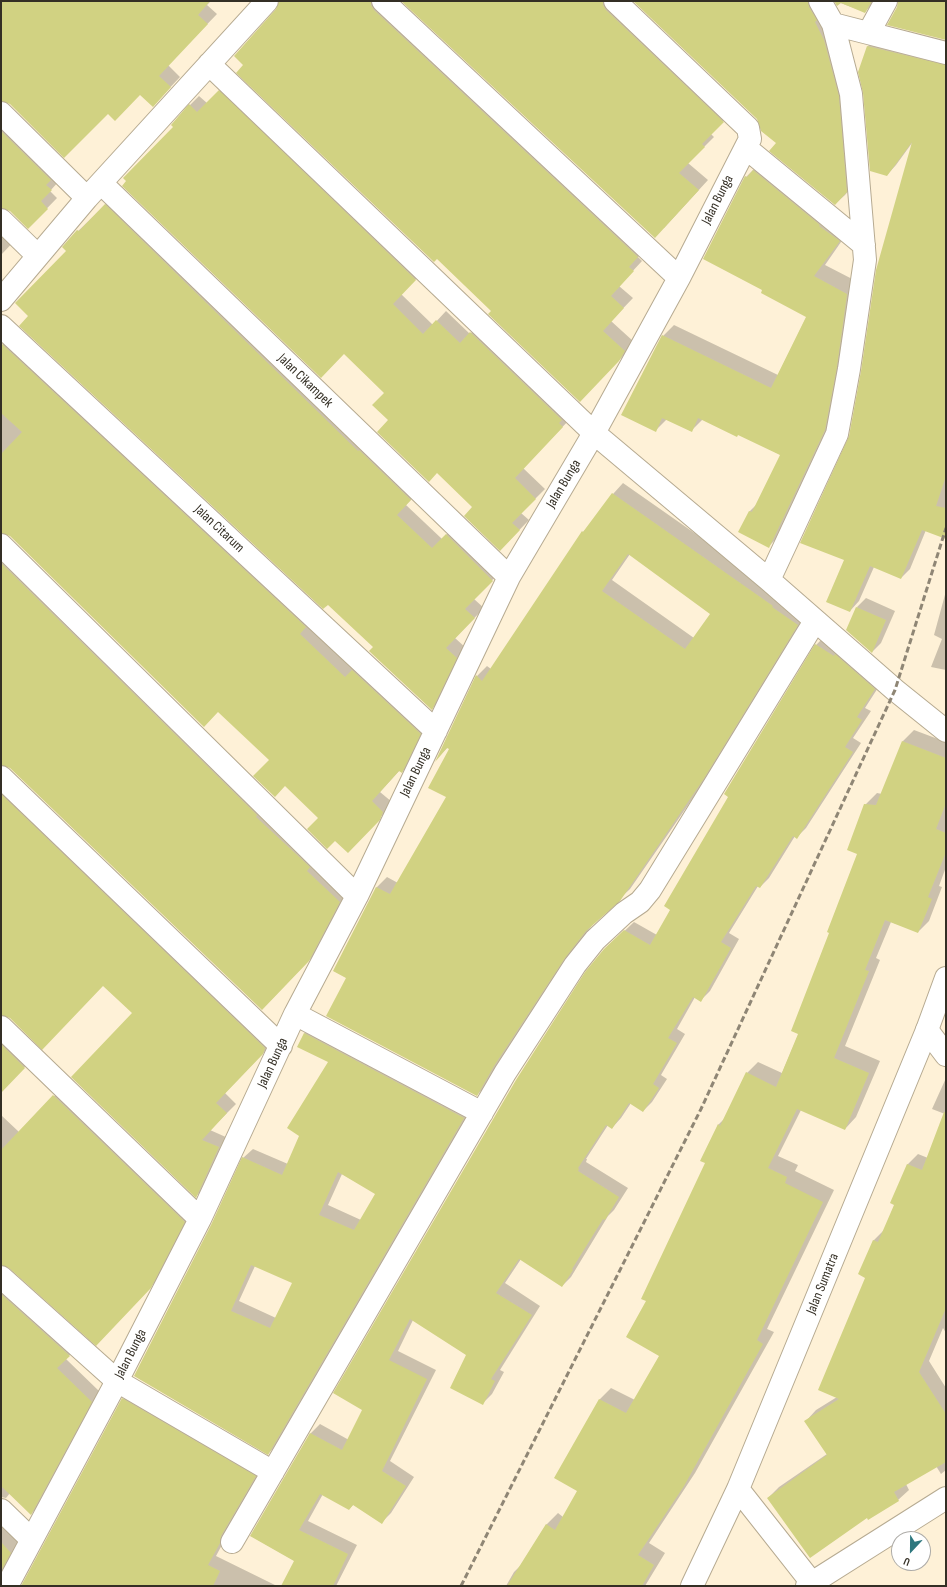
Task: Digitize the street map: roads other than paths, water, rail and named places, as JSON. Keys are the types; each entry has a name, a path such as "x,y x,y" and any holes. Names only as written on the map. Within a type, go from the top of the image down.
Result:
{"main road":[{"path":"1,300 95,191 267,1"},
{"path":"383,1 679,278"},
{"name":"Jalan Bunga","path":"7,1586 117,1381 200,1219 295,1014 357,896 509,577 594,433 679,278 750,139 748,128 615,1"},
{"path":"769,580 837,434 849,369 865,260 851,94 833,24 820,1"},
{"path":"869,32 886,1"},
{"path":"833,24 869,32 946,53"},
{"path":"209,64 594,433 769,580 895,690 946,731"},
{"name":"Jalan Cikampek","path":"1,113 95,191 509,577"},
{"path":"746,148 864,245"},
{"path":"1,220 38,256"},
{"name":"Jalan Citarum","path":"1,326 436,731"},
{"path":"1,545 357,896"},
{"path":"232,1542 505,1073 575,965 595,940 624,913 640,902 650,890 815,621"},
{"path":"1,777 281,1046"},
{"name":"Jalan Sumatra","path":"692,1586 738,1489 945,983"},
{"path":"295,1014 482,1113"},
{"path":"1,1027 200,1219"},
{"path":"927,1030 946,1055"},
{"path":"1,1277 117,1381 273,1472"},
{"path":"738,1489 809,1584 946,1498"},
{"path":"1,1510 31,1539"}],"railway":[{"path":"461,1586 701,1109 895,690 946,528"}]}
